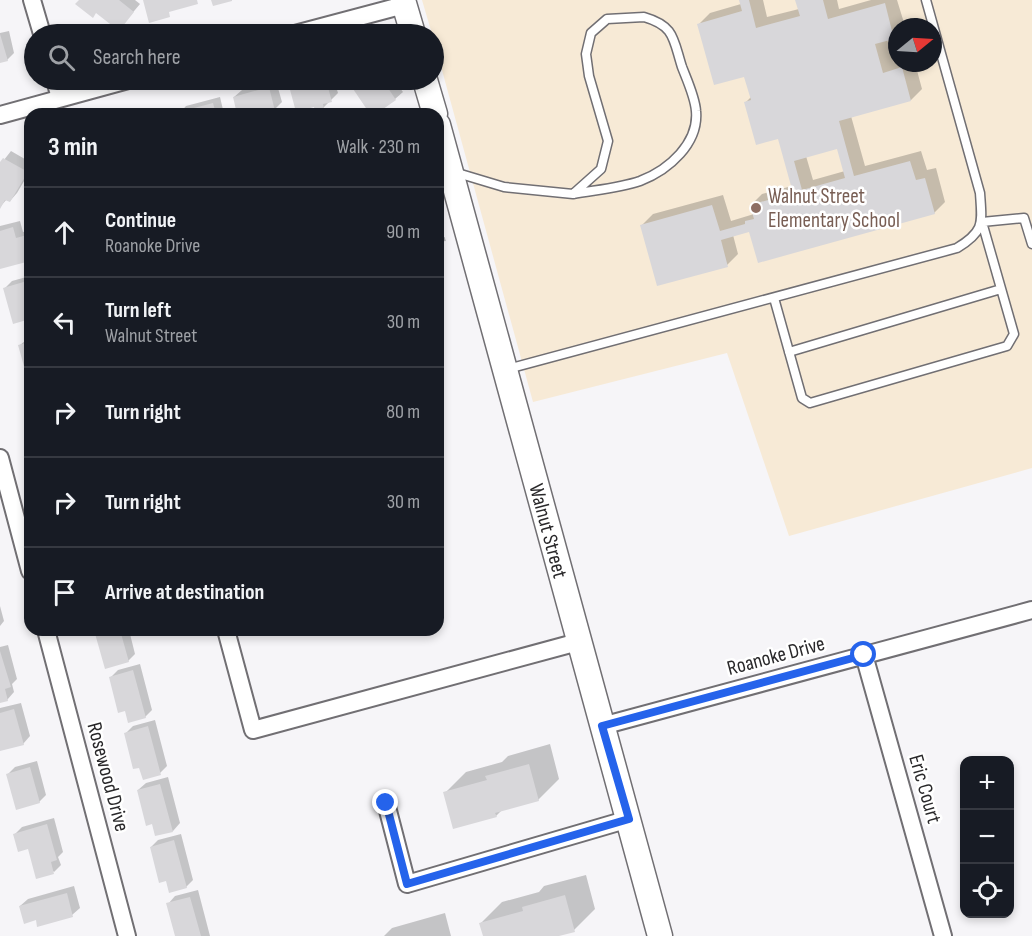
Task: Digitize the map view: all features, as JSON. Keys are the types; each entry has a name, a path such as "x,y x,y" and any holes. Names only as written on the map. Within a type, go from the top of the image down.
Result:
{"street":[{"path":"32,0 39,24"},
{"path":"330,24 404,3 410,24"},
{"path":"58,90 60,98"},
{"path":"25,108 90,90"},
{"path":"428,90 433,108"},
{"path":"0,115 24,108"},
{"name":"Walnut Street","path":"444,173 505,370 660,936"},
{"path":"1,463 24,549"},
{"name":"Roanoke Drive","path":"602,726 1032,610"},
{"name":"Rosewood Drive","path":"48,636 127,936"},
{"path":"228,636 253,730 578,642"},
{"name":"Eric Court","path":"864,655 943,936"},
{"path":"386,803 407,884 629,819"}],"lane":[{"path":"774,298 802,399 810,403 1007,346 1014,334 982,222 980,193 926,0"},
{"path":"444,173 504,187 573,194 641,181 673,161 685,148 694,133 696,110 671,33 660,21 644,17 607,19 591,33 586,54 589,76 608,141 601,169 573,194"},
{"path":"982,222 1024,218 1032,244"},
{"path":"505,370 957,248 973,238 982,222"},
{"path":"789,352 1001,289"}],"path":[{"path":"444,239 449,238"}],"shaded area":[{"name":"Walnut Street Elementary School","path":"422,0 1032,0 1032,468 789,536 727,353 533,402 444,77 444,24 429,24"}],"building":[{"path":"79,0 119,0 134,12 125,24 110,24 96,13 93,18 75,4"},
{"path":"143,0 197,0 198,4 169,12 170,17 149,23"},
{"path":"211,0 232,0 232,1 213,6"},
{"path":"739,0 749,0 756,28 800,16 795,0 823,0 828,19 885,3 889,18 888,41 875,44 883,73 903,72 911,101 839,121 854,176 910,161 916,180 925,178 935,214 758,263 749,232 721,240 728,267 657,286 640,225 712,205 720,231 754,219 750,205 793,193 778,139 756,145 744,102 751,100 744,77 714,85 697,24 742,11","holes":["837,149 845,178 802,190 794,161"]},
{"path":"0,34 8,61 0,63"},
{"path":"258,90 270,90 274,108 236,108 233,97"},
{"path":"290,90 329,90 332,102 323,104 324,108 295,108"},
{"path":"354,90 389,90 396,100 385,108 366,108"},
{"path":"213,103 214,108 194,108"},
{"path":"3,158 24,170 24,179 10,202 5,200 0,209 0,162"},
{"path":"13,227 16,238 24,236 24,263 0,269 0,231"},
{"path":"24,282 24,321 13,324 3,288"},
{"path":"24,344 24,366 18,345"},
{"path":"96,636 122,636 129,662 105,669"},
{"path":"0,651 11,687 5,689 8,701 0,703"},
{"path":"133,670 146,718 128,723 125,711 118,713 109,677"},
{"path":"14,709 24,745 0,751 0,713"},
{"path":"148,726 161,775 143,780 139,768 133,769 124,733"},
{"path":"529,764 539,801 495,813 497,817 453,829 443,792 487,780 485,776"},
{"path":"30,767 40,803 16,810 6,774"},
{"path":"160,784 173,832 155,836 152,824 146,826 137,790"},
{"path":"47,824 57,860 51,862 54,874 36,879 28,849 18,852 13,834"},
{"path":"174,840 187,888 169,893 166,881 159,883 150,847"},
{"path":"67,893 73,917 37,927 36,920 24,924 19,906"},
{"path":"565,895 575,932 559,936 483,936 479,923 523,911 522,907"},
{"path":"190,897 201,936 175,936 166,903"}],"place":[{"name":"Walnut Street Elementary School","path":"756,208"}],"route":[{"path":"386,803 407,884 629,819 602,726 864,655"}]}
